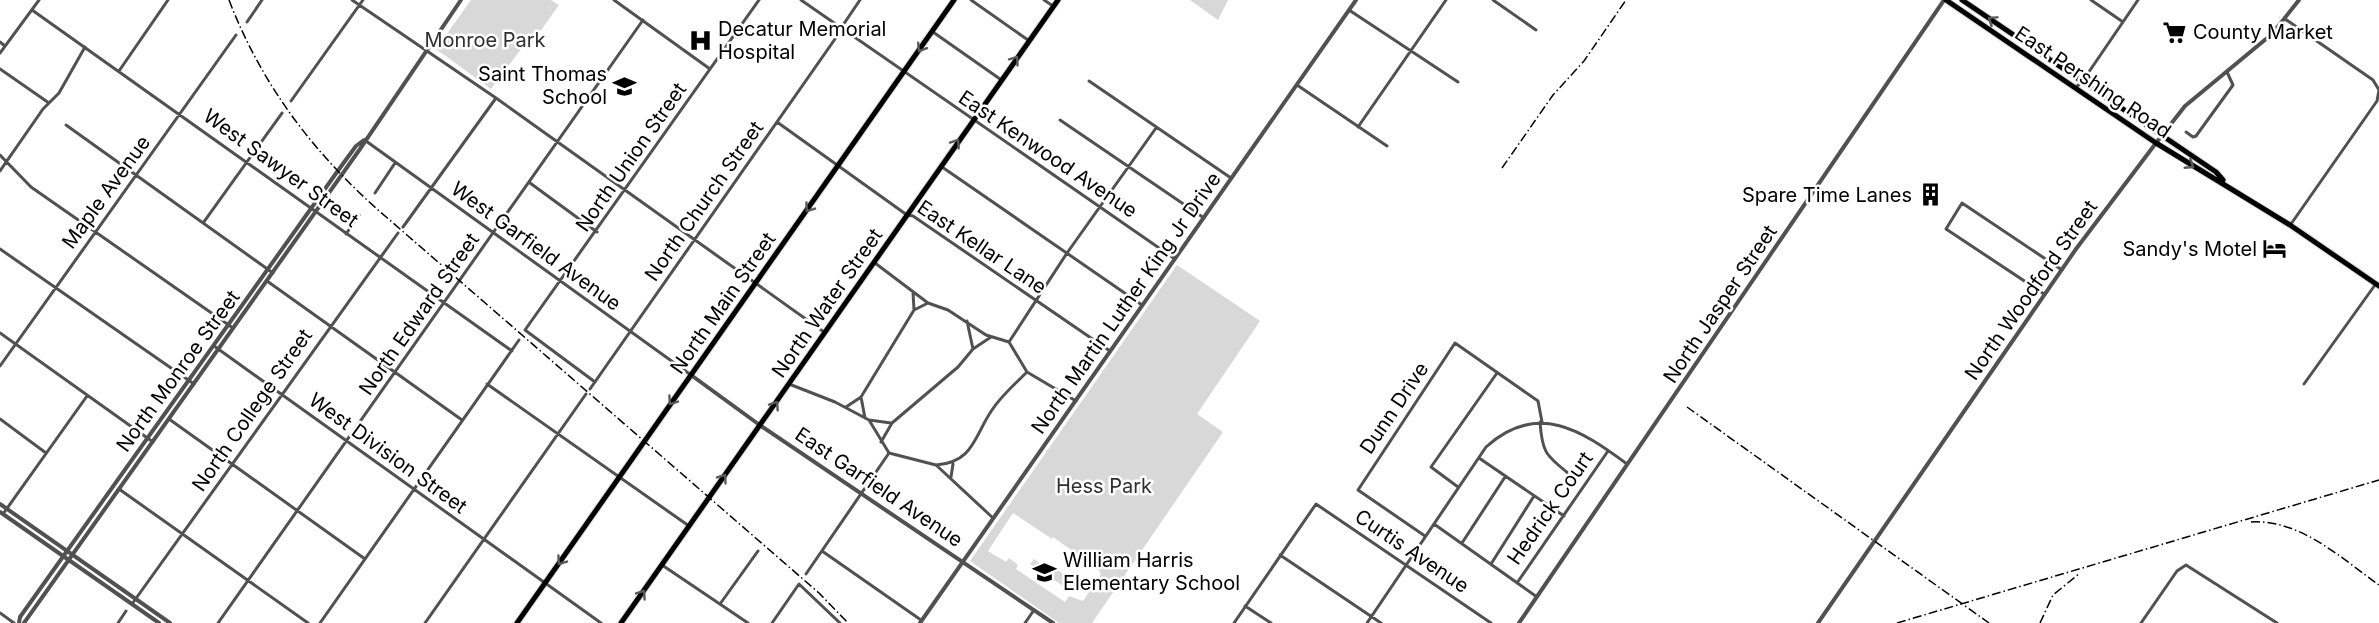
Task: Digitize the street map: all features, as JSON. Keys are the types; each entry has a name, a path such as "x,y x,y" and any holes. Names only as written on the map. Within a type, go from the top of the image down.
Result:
{"main road":[{"name":"North Main Street","path":"517,623 905,73 954,0"},
{"name":"North Water Street","path":"621,623 1058,0"},
{"name":"East Pershing Road","path":"1945,0 2156,143 2204,174 2226,184 2378,284"},
{"name":"East Pershing Road","path":"1962,0 2216,172 2226,184"}],"street":[{"path":"0,53 39,0"},
{"path":"118,71 168,0"},
{"path":"247,22 262,0"},
{"path":"352,0 558,141 825,332"},
{"path":"291,101 363,0"},
{"name":"North Monroe Street","path":"19,623 20,617 63,556 151,440 170,419 216,348 316,213 461,0"},
{"path":"614,0 710,69"},
{"name":"North Union Street","path":"595,382 525,330 561,283 759,0"},
{"name":"East Kenwood Avenue","path":"801,0 1175,259"},
{"name":"North Church Street","path":"590,389 861,0"},
{"path":"971,0 1029,41"},
{"path":"1044,0 1053,6"},
{"name":"North Martin Luther King Jr Drive","path":"921,622 1356,0"},
{"path":"1358,127 1446,0"},
{"path":"1493,0 1536,30"},
{"name":"North Jasper Street","path":"1519,623 1945,0"},
{"path":"2091,0 2123,22"},
{"path":"2075,88 2082,82 2138,0"},
{"name":"North Woodford Street","path":"1818,623 2044,294 2156,143 2185,106 2256,49 2285,19 2299,0"},
{"name":"West Sawyer Street","path":"32,10 512,351"},
{"path":"1349,10 1458,82"},
{"path":"2285,19 2376,82 2379,90 2377,101 2290,225"},
{"name":"North Edward Street","path":"218,623 494,235 643,20"},
{"path":"932,31 1000,80"},
{"name":"Maple Avenue","path":"0,366 236,35"},
{"path":"0,42 5,46"},
{"path":"0,171 49,103 59,93 85,47"},
{"path":"0,69 49,103"},
{"path":"2186,132 2193,138 2196,136 2233,85 2227,72"},
{"path":"1089,81 1231,178"},
{"path":"1297,85 1387,146"},
{"path":"403,227 496,98"},
{"path":"203,223 282,113"},
{"path":"1060,120 1203,218"},
{"name":"East Kellar Lane","path":"777,122 907,215 914,216 1110,351"},
{"path":"66,125 271,271"},
{"path":"1009,342 1099,206 1156,128"},
{"name":"North Monroe Street","path":"232,327 311,209 356,146 365,140"},
{"name":"West Garfield Avenue","path":"365,140 691,375"},
{"path":"0,155 31,187 232,327"},
{"path":"375,193 395,163"},
{"path":"941,166 1142,305"},
{"path":"530,183 597,232"},
{"path":"2044,294 1946,229 1962,203 2063,270"},
{"path":"346,234 359,215"},
{"name":"North College Street","path":"132,604 398,233"},
{"path":"0,249 192,383"},
{"path":"875,263 928,303 941,306 991,338 1009,342 1027,372 1076,401"},
{"path":"267,281 462,420"},
{"path":"2304,384 2378,284"},
{"path":"913,292 914,310"},
{"path":"846,407 861,397 914,310 928,303"},
{"path":"967,321 974,349"},
{"path":"0,333 151,440"},
{"path":"881,442 892,423 958,367 974,349 991,338"},
{"path":"320,623 519,340"},
{"name":"Dunn Drive","path":"1425,536 1358,490 1455,344 1497,373"},
{"name":"West Division Street","path":"216,348 601,623"},
{"path":"869,420 889,453 936,465 952,464 975,445 990,412 1027,372"},
{"path":"1458,487 1431,467 1497,373 1538,401 1542,445 1546,454 1568,473"},
{"name":"East Garfield Avenue","path":"691,375 761,426 1053,623"},
{"name":"North Monroe Street","path":"24,623 119,489 165,415 192,383"},
{"path":"488,384 689,526"},
{"path":"789,384 846,407 869,420 892,423"},
{"path":"425,623 586,394"},
{"path":"87,396 2,513 159,623"},
{"path":"861,397 865,418"},
{"path":"165,415 365,559"},
{"path":"0,419 46,453"},
{"path":"1366,623 1458,487 1479,458 1500,435 1541,422 1582,432 1629,465"},
{"name":"Hedrick Court","path":"1517,583 1608,450"},
{"path":"806,574 889,453"},
{"path":"1479,458 1564,516"},
{"path":"951,477 952,464"},
{"path":"936,465 994,519"},
{"path":"1462,543 1505,476"},
{"path":"119,489 308,623"},
{"path":"1491,564 1534,496"},
{"path":"0,504 170,623"},
{"name":"Curtis Avenue","path":"1280,555 1316,504 1491,623"},
{"path":"1434,524 1537,597"},
{"path":"822,550 921,622"},
{"path":"720,604 758,551"},
{"path":"1234,623 1280,555 1381,623"},
{"path":"662,565 748,623"},
{"path":"2141,623 2177,571 2186,565 2277,623"},
{"path":"772,623 799,584 840,623"},
{"path":"1245,606 1271,623"},
{"path":"1025,623 1034,610"},
{"path":"118,623 126,611"},
{"path":"0,613 14,623"}],"green space":[{"name":"Monroe Park","path":"471,0 551,0 559,5 529,47 525,44 491,89 436,49"},
{"path":"1190,0 1228,0 1218,20"},
{"name":"Hess Park","path":"1177,265 1260,321 1197,414 1223,432 1092,623 1059,623 970,561","holes":["1013,513 1052,539 1053,537 1098,569 1101,574 1083,601 1069,596 1065,602 1016,569 1018,565 1009,558 1006,562 988,551"]},
{"path":"1034,559 1047,568 1049,564 1075,582 1080,579 1072,592 1030,564"}],"railway":[{"path":"229,0 256,59 272,87 310,139 353,186 819,593 848,623"},
{"path":"1502,168 1553,95 1584,61 1626,0"},
{"path":"1687,407 1989,623"},
{"path":"1897,623 2379,480"},
{"path":"2251,522 2269,523 2303,533 2335,552 2379,585"},
{"path":"2040,623 2053,595 2080,573"}],"place":[{"name":"County Market","path":"2175,32"},
{"name":"Decatur Memorial Hospital","path":"700,41"},
{"name":"Saint Thomas School","path":"625,86"},
{"name":"Spare Time Lanes","path":"1930,195"},
{"name":"Sandy's Motel","path":"2275,249"},
{"name":"William Harris Elementary School","path":"1045,572"}]}
